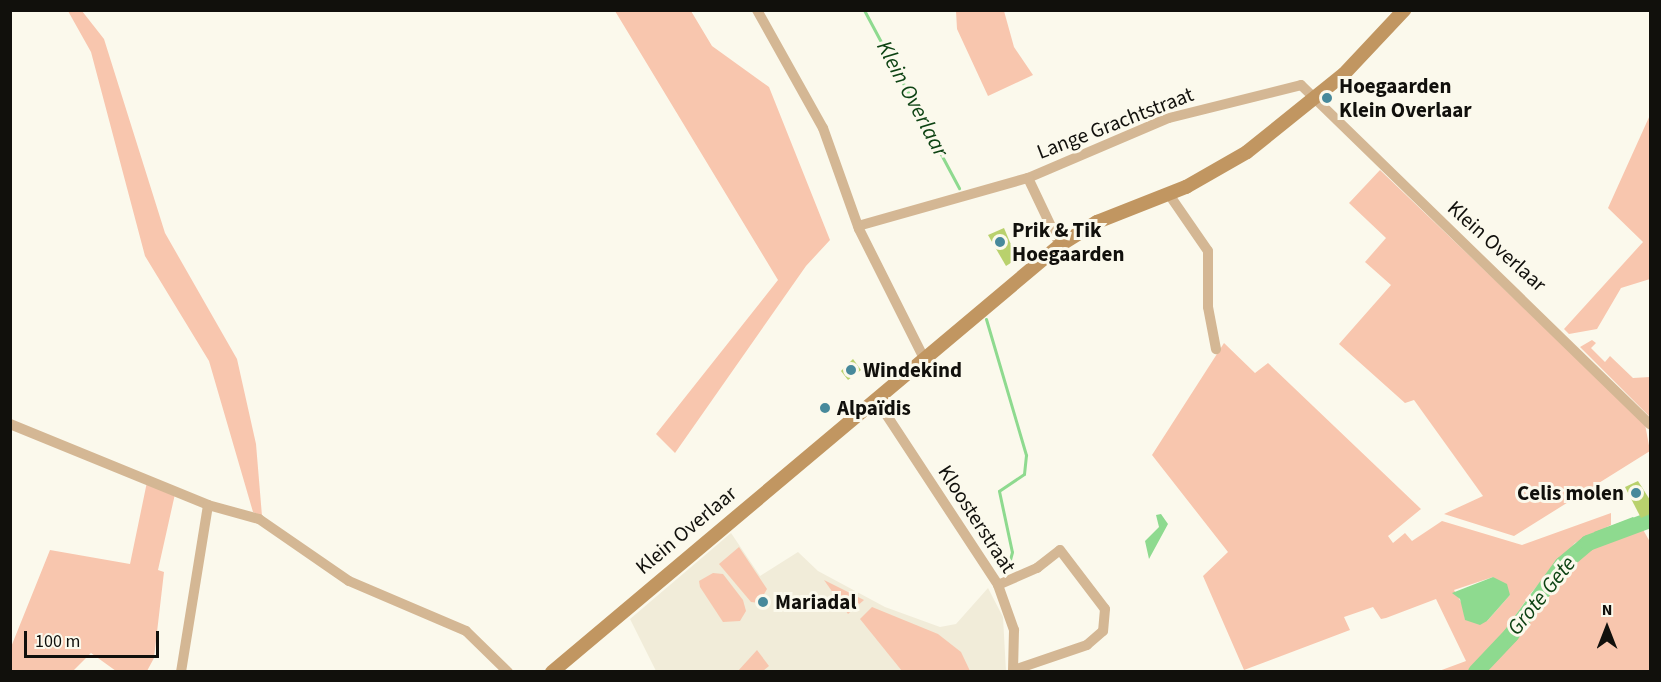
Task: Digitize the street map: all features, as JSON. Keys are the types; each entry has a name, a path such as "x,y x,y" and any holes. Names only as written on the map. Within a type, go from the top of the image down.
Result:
{"main road":[{"name":"Klein Overlaar","path":"552,672 1060,245 1117,212 1168,194 1215,172 1317,97 1404,10"}],"street":[{"path":"757,10 823,128 858,226 924,358"},
{"name":"Lange Grachtstraat","path":"858,226 1028,178 1139,129 1199,109 1295,84 1317,97"},
{"name":"Klein Overlaar","path":"1317,97 1320,106 1612,381 1650,424"},
{"name":"Lange Grachtstraat","path":"1028,178 1060,245"},
{"path":"1168,194 1208,251 1208,307 1216,349"},
{"name":"Kloosterstraat","path":"876,399 998,585 1014,630 1013,671 1066,655 1104,631 1106,609 1060,550 1037,568 998,585"},
{"path":"10,424 208,505 258,519 350,581 466,631 508,672"},
{"path":"181,672 208,505"}],"shaded area":[{"path":"68,11 82,11 104,39 165,233 237,359 256,444 262,516 253,512 209,361 145,256 91,52"},
{"path":"615,11 691,11 712,46 769,87 830,240 806,266 675,453 656,434 778,280"},
{"path":"956,11 1004,11 1014,47 1033,75 988,96 957,29"},
{"path":"1650,115 1650,279 1621,288 1597,329 1569,334 1564,329 1643,242 1608,208"},
{"path":"1380,170 1645,424 1650,451 1514,536 1444,514 1483,496 1414,400 1405,403 1339,344 1391,285 1365,262 1386,238 1349,203"},
{"path":"1592,340 1596,343 1591,348 1605,362 1610,356 1633,378 1650,377 1650,417 1580,347"},
{"path":"1224,343 1255,373 1268,363 1421,509 1388,536 1393,543 1405,533 1412,541 1442,521 1522,545 1611,513 1611,525 1575,543 1531,593 1486,658 1468,671 1439,671 1466,661 1436,599 1381,619 1373,607 1344,617 1350,630 1244,670 1203,576 1228,552 1152,455","holes":["1493,577 1510,595 1487,621 1465,620 1464,607 1454,590"]},
{"path":"147,482 175,494 158,570 164,572 154,658 147,671 116,671 91,653 73,671 11,672 11,647 50,550 130,564"},
{"path":"1161,514 1168,524 1149,559 1145,541 1159,527 1156,515"},
{"path":"1633,517 1641,526 1637,530 1597,544 1594,532"},
{"path":"1641,526 1650,542 1650,671 1484,672 1571,561 1597,544"},
{"name":"Mariadal","path":"731,533 760,576 798,552 818,571 885,607 940,627 956,624 988,588 1003,617 1006,672 656,671 630,619"},
{"path":"739,547 767,589 759,603 751,602 719,564"},
{"path":"713,573 723,574 743,600 746,611 740,621 723,622 700,587 699,581"},
{"path":"1493,577 1507,584 1510,595 1487,621 1480,625 1465,620 1460,599 1452,593"},
{"path":"824,580 864,600 848,614"},
{"path":"872,607 938,634 961,652 970,671 902,671 860,619"},
{"path":"757,650 769,666 763,671 738,671"}],"building":[{"name":"Prik & Tik Hoegaarden","path":"1004,228 1017,259 1006,266 988,235"},
{"name":"Windekind","path":"853,359 861,370 848,380 841,371"},
{"name":"Celis molen","path":"1638,481 1650,500 1650,514 1641,518 1625,487"}],"waterway":[{"name":"Klein Overlaar","path":"864,10 959,188"},
{"name":"Klein Overlaar","path":"986,319 1026,455 1024,474 999,491 1012,552 1006,575"},
{"name":"Grote Gete","path":"1476,672 1511,635 1562,565 1588,543 1650,520"}],"place":[{"name":"Hoegaarden Klein Overlaar","path":"1327,98"},
{"name":"Prik & Tik Hoegaarden","path":"1000,242"},
{"name":"Windekind","path":"851,370"},
{"name":"Alpaïdis","path":"825,408"},
{"name":"Celis molen","path":"1636,493"},
{"name":"Mariadal","path":"763,602"}]}
